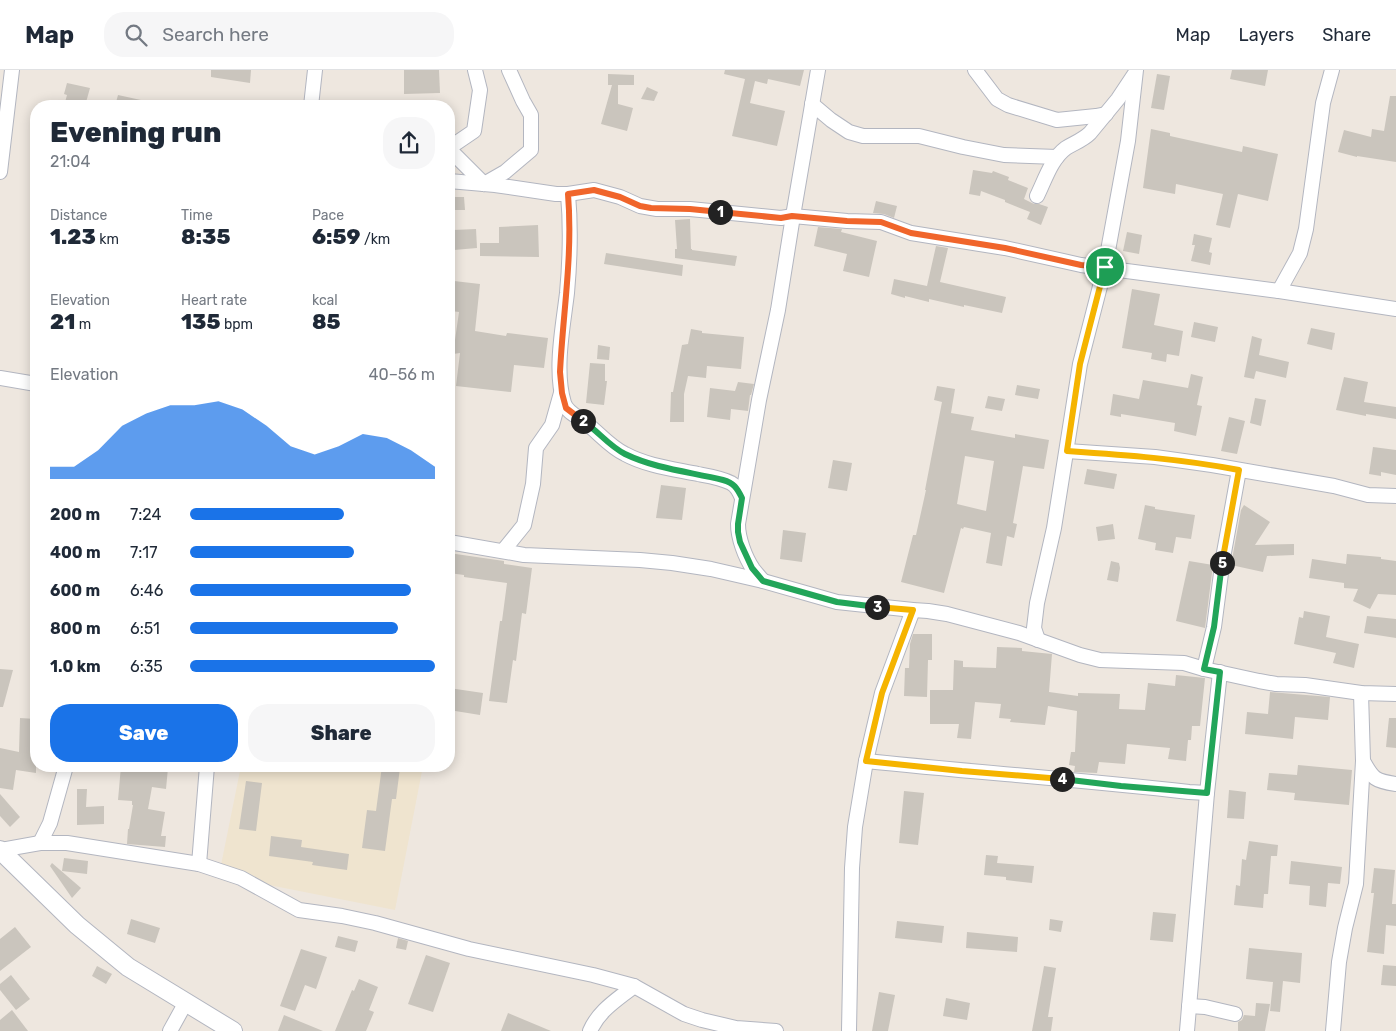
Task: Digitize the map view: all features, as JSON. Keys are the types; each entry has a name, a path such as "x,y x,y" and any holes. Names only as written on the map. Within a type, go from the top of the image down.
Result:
{"street":[{"path":"312,100 315,70"},
{"path":"455,144 474,131 480,90 475,70"},
{"path":"484,184 505,172 531,150 531,115 509,70"},
{"path":"763,581 752,568 740,542 738,524 759,400 778,310 792,216 818,70"},
{"path":"975,70 997,99 1008,105 1057,120 1106,114"},
{"path":"1037,196 1057,157 1066,148 1086,137 1106,114 1136,70"},
{"path":"1038,640 1034,628 1037,603 1054,528 1080,364 1105,267 1128,141 1136,70"},
{"path":"1279,290 1300,253 1306,229 1323,103 1332,70"},
{"path":"0,172 8,72"},
{"path":"812,104 849,132 863,136 919,136 1004,155 1057,157"},
{"path":"455,154 484,184"},
{"path":"455,182 556,194 594,190 620,197 640,206 657,209 674,208 781,218 792,216 881,222 911,233 1005,248 1081,265 1279,290 1396,309"},
{"path":"568,194 570,248 560,372 566,408 612,446 625,454 665,468 704,475 731,483 738,490 742,498"},
{"path":"0,378 30,383"},
{"path":"503,551 524,525 533,484 536,448 552,425 562,393"},
{"path":"1067,451 1155,457 1334,486 1368,495 1396,496"},
{"path":"1204,669 1214,627 1223,558 1239,470"},
{"path":"455,543 536,556 622,559 672,563 711,569 763,581 837,602 947,614 1100,660 1184,663 1259,682 1305,685 1361,693 1396,694"},
{"path":"849,1031 852,868 855,827 866,761 882,693 913,610"},
{"path":"1187,1031 1207,793 1220,672"},
{"path":"1333,1031 1339,962 1356,884 1363,761 1361,693"},
{"path":"866,761 1207,793"},
{"path":"1363,761 1375,779 1396,784"},
{"path":"40,843 50,823 64,772"},
{"path":"199,864 207,772"},
{"path":"0,850 40,843 67,843 199,864 241,878 299,910 358,919 469,949 593,975 634,986 684,1014 702,1020 736,1028 776,1031"},
{"path":"0,850 77,926 128,967 234,1031"},
{"path":"590,1031 603,1010 634,986"},
{"path":"170,1031 186,1002"},
{"path":"1189,1006 1205,1007 1235,1014"}],"shaded area":[{"path":"240,772 422,772 395,910 219,875"}],"building":[{"path":"211,70 251,70 250,83 211,77"},
{"path":"404,70 439,70 440,93 404,94"},
{"path":"725,70 804,70 800,86 768,79 767,84 755,81 750,103 785,111 777,146 732,136 745,79 724,74"},
{"path":"1232,70 1268,70 1265,86 1230,79"},
{"path":"608,74 634,75 634,85 618,85 618,104 633,108 627,131 601,124 612,85 608,85"},
{"path":"1157,74 1170,76 1164,110 1151,108"},
{"path":"67,83 90,88 87,100 66,100 67,95 64,94"},
{"path":"647,87 658,92 654,101 641,99"},
{"path":"118,95 141,100 117,100"},
{"path":"1390,96 1396,96 1396,162 1357,157 1338,152 1344,130 1371,137 1372,129 1384,131"},
{"path":"1151,129 1170,133 1170,136 1242,152 1243,146 1278,154 1268,201 1238,194 1230,228 1216,225 1223,194 1176,184 1175,194 1143,188"},
{"path":"973,170 992,173 993,171 1009,177 1008,180 1028,188 1024,199 1034,204 1048,207 1041,225 1027,219 1030,212 1005,202 1005,200 981,191 980,196 969,194"},
{"path":"455,197 464,197 465,210 455,210"},
{"path":"876,201 897,206 894,218 884,214 873,213"},
{"path":"690,219 691,249 737,256 735,266 675,258 675,249 677,249 675,220"},
{"path":"538,225 539,257 480,256 480,243 499,243 499,227"},
{"path":"818,227 842,229 841,232 877,241 869,277 843,271 847,254 814,246"},
{"path":"476,229 477,248 455,250 455,230"},
{"path":"1127,232 1142,235 1139,254 1123,251"},
{"path":"1194,234 1212,238 1209,252 1212,253 1210,265 1191,261 1195,245 1192,245"},
{"path":"936,246 948,248 940,282 1006,297 1002,313 929,299 929,302 905,296 905,298 891,294 894,279 927,286"},
{"path":"606,253 683,265 682,276 604,264"},
{"path":"455,281 480,284 475,331 506,336 507,333 548,338 544,368 514,365 511,392 456,386 460,353 455,354 455,340 459,312 455,312"},
{"path":"1132,289 1160,294 1154,325 1183,331 1179,356 1167,354 1166,362 1151,359 1152,353 1122,348"},
{"path":"1194,322 1218,327 1215,342 1191,337"},
{"path":"1311,328 1335,333 1332,350 1307,344"},
{"path":"691,329 702,331 702,333 744,337 741,369 707,366 706,378 688,376 684,394 684,422 670,422 671,392 673,392 682,345 688,344"},
{"path":"1252,336 1262,339 1259,355 1289,362 1286,378 1256,371 1254,379 1244,377"},
{"path":"598,345 610,347 609,360 597,359"},
{"path":"590,363 605,364 605,381 607,381 604,405 586,403"},
{"path":"1191,374 1203,377 1197,405 1202,406 1196,436 1174,431 1175,423 1121,414 1121,417 1110,415 1113,394 1139,399 1143,380 1188,388"},
{"path":"1344,377 1368,382 1364,402 1396,407 1396,419 1336,410"},
{"path":"738,382 754,384 750,395 748,411 731,409 730,420 707,417 710,388 735,391"},
{"path":"1017,385 1040,389 1038,399 1015,395"},
{"path":"937,386 955,389 951,413 974,417 971,430 1015,438 1015,434 1049,440 1044,469 1023,466 1013,523 1017,524 1014,538 1007,536 1002,566 986,563 991,533 961,528 944,593 901,582 913,535 916,535 942,402 934,400","holes":["965,456 994,461 986,511 957,504"]},
{"path":"988,396 1005,399 1002,411 985,408"},
{"path":"1255,398 1266,400 1261,426 1250,423"},
{"path":"1229,417 1245,421 1237,454 1221,451"},
{"path":"1373,447 1396,450 1396,475 1381,472 1381,476 1369,474"},
{"path":"833,460 852,463 847,491 828,488"},
{"path":"1087,469 1117,474 1114,489 1084,484"},
{"path":"661,485 686,488 682,520 656,518"},
{"path":"1145,505 1155,507 1155,509 1195,515 1191,539 1176,537 1173,553 1155,550 1156,543 1138,539"},
{"path":"1244,505 1270,522 1255,545 1294,544 1294,555 1267,556 1263,572 1231,565 1241,510"},
{"path":"1113,524 1115,539 1098,541 1096,527"},
{"path":"783,530 806,533 802,562 780,559"},
{"path":"455,554 504,561 504,564 532,568 526,614 522,613 516,661 513,660 507,703 489,701 507,583 464,577 464,575 455,574"},
{"path":"1347,554 1381,557 1381,559 1396,561 1396,595 1378,594 1370,609 1353,601 1358,589 1344,588 1344,583 1309,578 1312,559 1346,564"},
{"path":"1111,561 1119,563 1118,582 1107,580"},
{"path":"1189,561 1213,565 1205,628 1176,621"},
{"path":"1304,611 1330,616 1326,637 1359,644 1354,668 1333,663 1336,653 1294,644 1299,617 1303,618"},
{"path":"1367,616 1396,619 1396,638 1364,633"},
{"path":"913,634 932,634 932,660 928,660 927,697 904,696 905,668 909,668 910,644"},
{"path":"997,647 1022,648 1022,651 1052,654 1049,692 1078,696 1078,693 1120,694 1119,709 1145,710 1148,683 1175,686 1176,675 1205,678 1200,726 1192,726 1191,740 1188,740 1186,761 1168,759 1170,748 1127,744 1125,764 1099,762 1097,773 1074,772 1075,766 1069,765 1071,752 1075,752 1077,711 1048,706 1045,725 1010,722 1011,719 999,718 1001,704 975,702 971,739 957,738 959,724 930,724 930,690 953,690 954,660 963,661 963,667 996,668"},
{"path":"0,669 13,670 3,707 0,707"},
{"path":"455,689 483,693 480,715 455,711"},
{"path":"1270,692 1330,697 1328,720 1295,717 1293,739 1245,734 1247,712 1268,714"},
{"path":"20,718 30,719 30,772 36,773 16,770 13,790 0,788 0,748 19,752"},
{"path":"1389,718 1396,718 1396,748 1386,747"},
{"path":"1298,765 1352,770 1349,805 1294,800 1295,793 1267,790 1269,773 1297,775"},
{"path":"120,772 168,772 166,789 152,787 148,809 165,812 161,836 166,836 165,847 127,844 133,805 132,801 118,800"},
{"path":"381,772 399,772 396,799 392,799 385,851 362,848 367,810 376,811"},
{"path":"246,781 262,783 256,831 239,829"},
{"path":"77,789 87,789 86,807 104,806 104,824 77,825"},
{"path":"1229,790 1246,792 1244,819 1227,818"},
{"path":"904,791 924,793 918,845 899,843"},
{"path":"0,794 20,817 10,827 0,816"},
{"path":"271,836 302,840 301,847 349,854 347,870 312,865 313,862 269,856"},
{"path":"1249,841 1278,845 1277,856 1271,856 1268,894 1264,894 1263,908 1234,905 1236,885 1240,886 1242,859 1246,860"},
{"path":"986,855 998,856 997,863 1034,866 1032,883 1006,880 1006,877 984,875"},
{"path":"64,858 88,861 87,874 62,871"},
{"path":"1291,861 1342,867 1340,884 1328,883 1326,907 1309,905 1310,886 1289,884"},
{"path":"52,863 81,888 72,898 50,866"},
{"path":"1374,868 1395,870 1392,904 1396,904 1396,926 1386,925 1384,954 1367,952 1374,893 1371,893"},
{"path":"1153,912 1176,914 1173,942 1150,940"},
{"path":"131,919 160,928 155,943 127,934"},
{"path":"1050,919 1063,921 1061,932 1049,930"},
{"path":"897,921 944,926 942,943 895,938"},
{"path":"15,927 31,947 0,971 0,939"},
{"path":"967,932 1018,937 1017,952 966,948"},
{"path":"338,936 358,941 355,952 335,947"},
{"path":"398,938 408,941 406,950 396,948"},
{"path":"1249,948 1302,953 1300,983 1283,981 1280,1012 1270,1011 1273,982 1246,979"},
{"path":"301,949 327,957 316,989 305,985 295,1011 280,1006"},
{"path":"426,955 450,963 433,1012 408,1004"},
{"path":"1383,965 1396,966 1396,986 1381,985"},
{"path":"97,966 112,974 106,984 92,976"},
{"path":"1044,966 1056,968 1048,1017 1053,1017 1051,1031 1032,1031"},
{"path":"11,975 30,999 16,1010 0,990 0,984"},
{"path":"359,979 378,987 369,1010 374,1012 366,1031 335,1031 352,990 354,991"},
{"path":"879,992 895,995 888,1031 872,1031"},
{"path":"946,998 970,1003 967,1020 943,1016"},
{"path":"1256,1003 1270,1004 1265,1031 1238,1031 1238,1022 1242,1020 1244,1015 1255,1016"},
{"path":"12,1010 28,1031 0,1031 0,1020"},
{"path":"508,1013 551,1031 501,1031"},
{"path":"284,1015 323,1031 278,1031"}],"route":[{"path":"594,190 620,197 640,206 657,209 690,209 781,218 792,216 862,222 875,221 911,233 1005,248 1062,262 1105,267 1080,364 1067,451 1155,457 1239,470 1223,558 1214,627 1204,669 1220,672 1207,793 866,761 882,693 913,610 837,602 763,581 752,568 740,542 738,524 742,498 735,486 723,480 665,468 625,454 612,446 569,411 564,404 560,372 570,248 568,194 594,190"}]}
